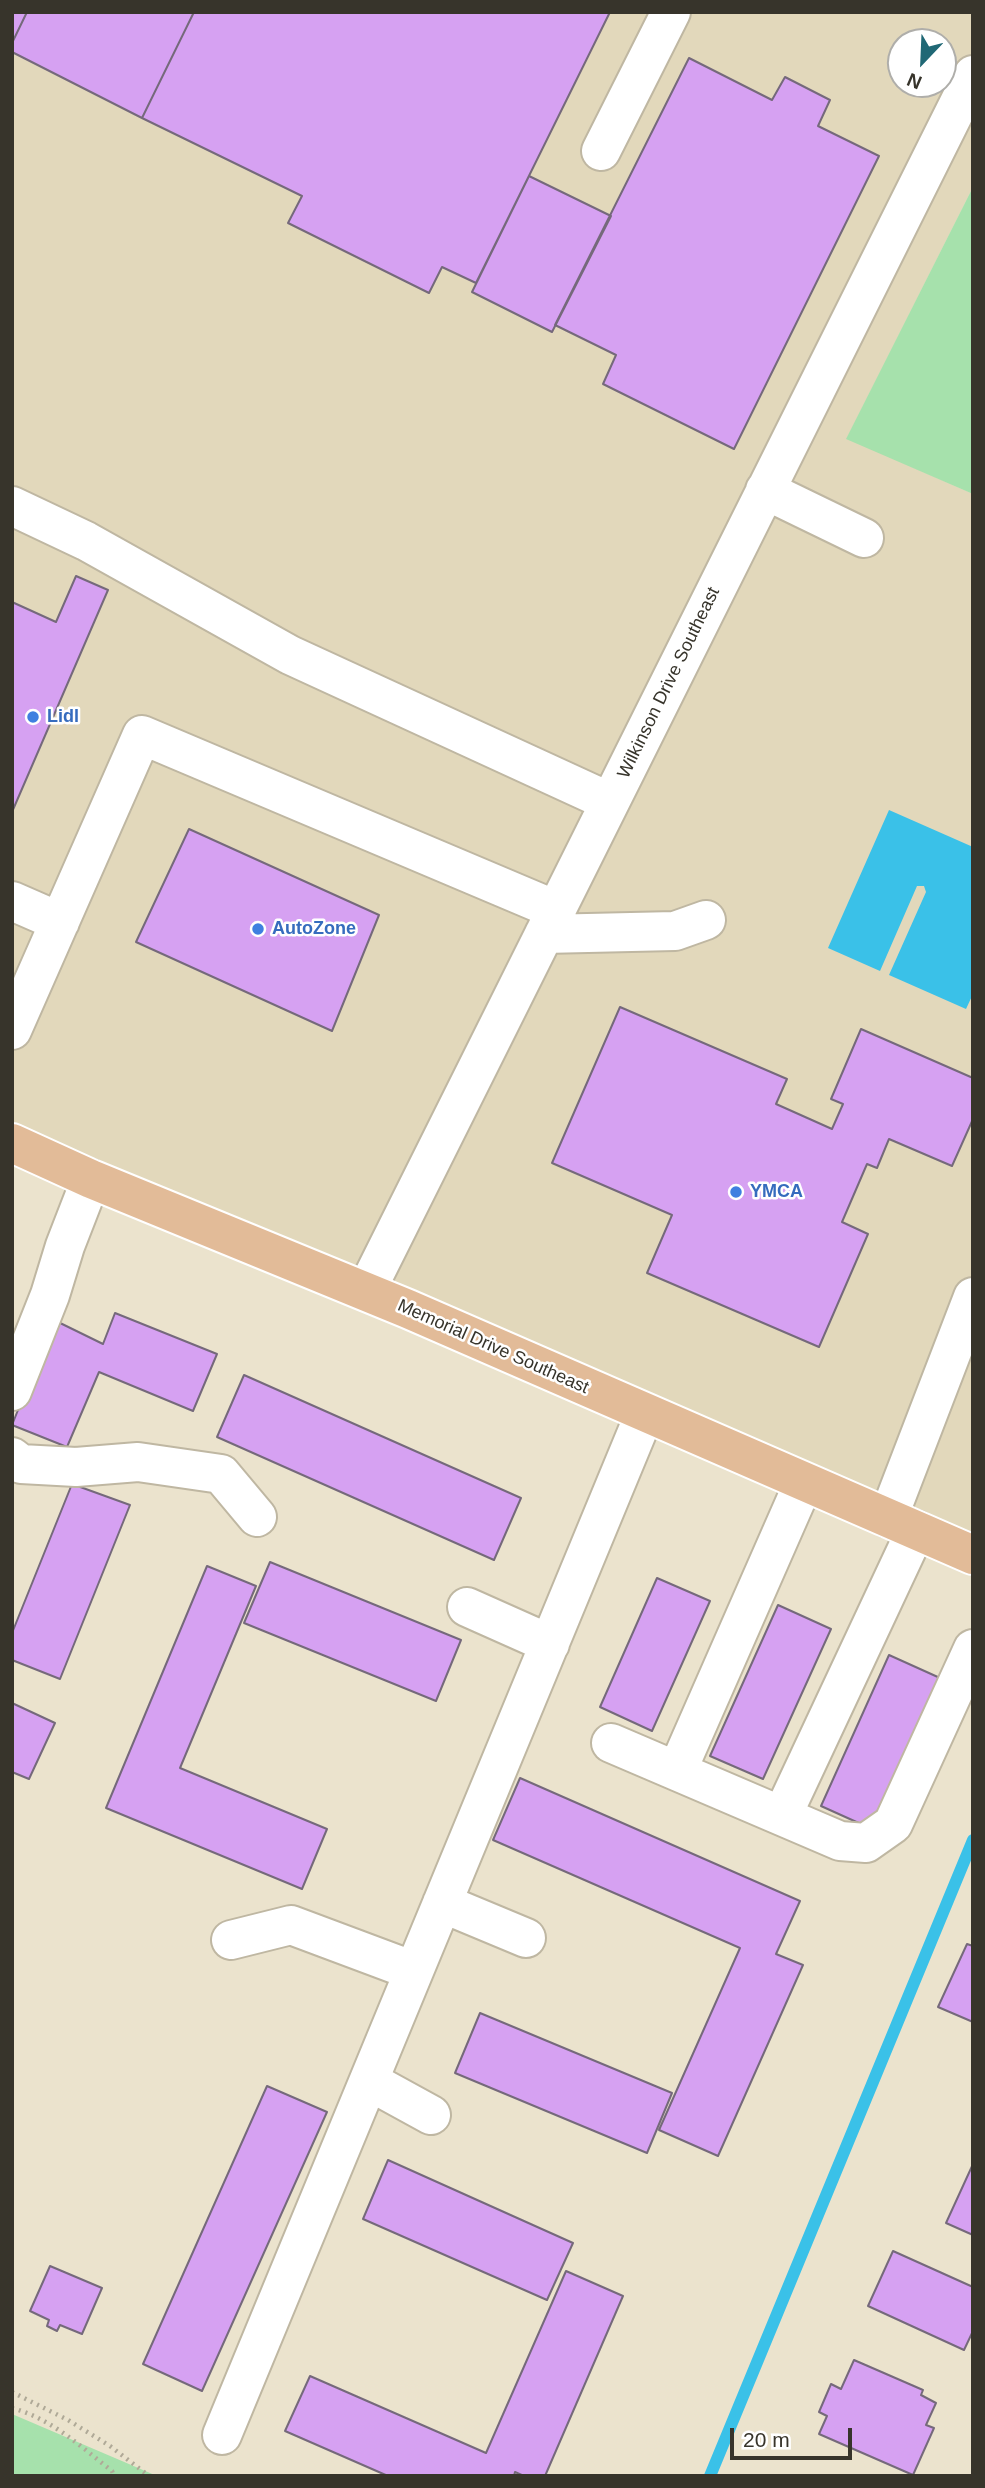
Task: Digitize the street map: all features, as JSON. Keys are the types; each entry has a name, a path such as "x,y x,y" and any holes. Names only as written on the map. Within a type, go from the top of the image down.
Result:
{"main road":[{"name":"Memorial Drive Southeast","path":"12,1143 91,1179 366,1291 973,1555"}],"street":[{"path":"601,151 671,12"},
{"name":"Wilkinson Drive Southeast","path":"366,1291 973,75"},
{"path":"765,490 864,538"},
{"path":"12,506 86,541 290,655 610,802"},
{"path":"12,1030 142,735 550,922 675,931 706,920"},
{"path":"12,901 60,922"},
{"path":"12,1391 91,1179"},
{"path":"782,1816 902,1524 973,1297"},
{"path":"222,2435 646,1413"},
{"path":"12,1457 21,1464 76,1467 138,1462 221,1474 257,1517"},
{"path":"677,1771 804,1482"},
{"path":"467,1608 550,1644"},
{"path":"611,1743 840,1841 866,1843 893,1824 973,1649"},
{"path":"442,1903 526,1938"},
{"path":"231,1940 291,1925 414,1971"},
{"path":"369,2081 431,2115"}],"path":[{"path":"12,2392 68,2420 110,2446 149,2476"},
{"path":"12,2408 52,2424 112,2471 114,2476"}],"shaded area":[{"path":"12,12 973,12 973,187 847,438 973,494 973,1569 12,1153"}],"green space":[{"path":"973,187 973,494 846,439"},
{"path":"12,2414 157,2476 12,2476"}],"water":[{"path":"889,810 973,847 973,994 966,1009 889,975 926,892 924,886 917,886 880,971 828,948"}],"building":[{"path":"12,12 27,12 12,43"},
{"path":"27,12 194,12 142,118 12,52 12,43"},
{"path":"194,12 610,12 476,283 442,267 429,293 288,223 302,196 142,118"},
{"path":"689,58 772,100 785,77 830,100 818,126 879,156 734,449 603,384 616,355 555,325"},
{"path":"529,176 611,216 552,332 472,292"},
{"name":"Lidl","path":"76,576 108,590 12,812 12,602 56,622"},
{"name":"AutoZone","path":"189,829 379,915 332,1031 136,942"},
{"name":"YMCA","path":"620,1007 787,1079 776,1104 832,1129 843,1104 831,1099 861,1029 973,1078 973,1119 952,1166 889,1139 877,1168 867,1164 842,1222 868,1234 819,1347 647,1273 672,1215 552,1163"},
{"path":"115,1313 217,1354 193,1411 99,1372 67,1447 12,1425 54,1320 103,1344"},
{"path":"244,1375 521,1498 494,1560 217,1437"},
{"path":"72,1484 130,1505 60,1679 12,1660 12,1633"},
{"path":"270,1562 461,1640 436,1701 244,1623"},
{"path":"207,1566 256,1586 180,1768 327,1829 302,1889 106,1808"},
{"path":"657,1578 710,1601 652,1731 600,1707"},
{"path":"778,1605 831,1629 763,1779 710,1756"},
{"path":"889,1655 940,1678 872,1829 821,1806"},
{"path":"12,1703 55,1723 29,1779 12,1772"},
{"path":"520,1778 800,1901 776,1954 803,1965 718,2156 659,2130 740,1948 493,1840"},
{"path":"967,1944 973,1946 973,2022 938,2007"},
{"path":"480,2013 672,2093 647,2153 455,2073"},
{"path":"267,2086 327,2112 202,2391 143,2364"},
{"path":"388,2160 573,2243 547,2300 363,2219"},
{"path":"973,2164 973,2235 946,2223"},
{"path":"893,2251 973,2287 973,2331 964,2350 868,2306"},
{"path":"50,2266 102,2288 82,2334 60,2325 57,2331 47,2326 49,2320 30,2311"},
{"path":"566,2271 623,2296 545,2476 524,2476 515,2472 514,2476 388,2476 285,2431 310,2376 486,2453"},
{"path":"854,2360 923,2390 921,2395 936,2403 926,2425 934,2428 913,2475 819,2434 827,2416 819,2412 831,2384 841,2389"}],"waterway":[{"path":"710,2476 973,1840"}],"place":[{"name":"Lidl","path":"33,717"},
{"name":"AutoZone","path":"258,929"},
{"name":"YMCA","path":"736,1192"}]}
